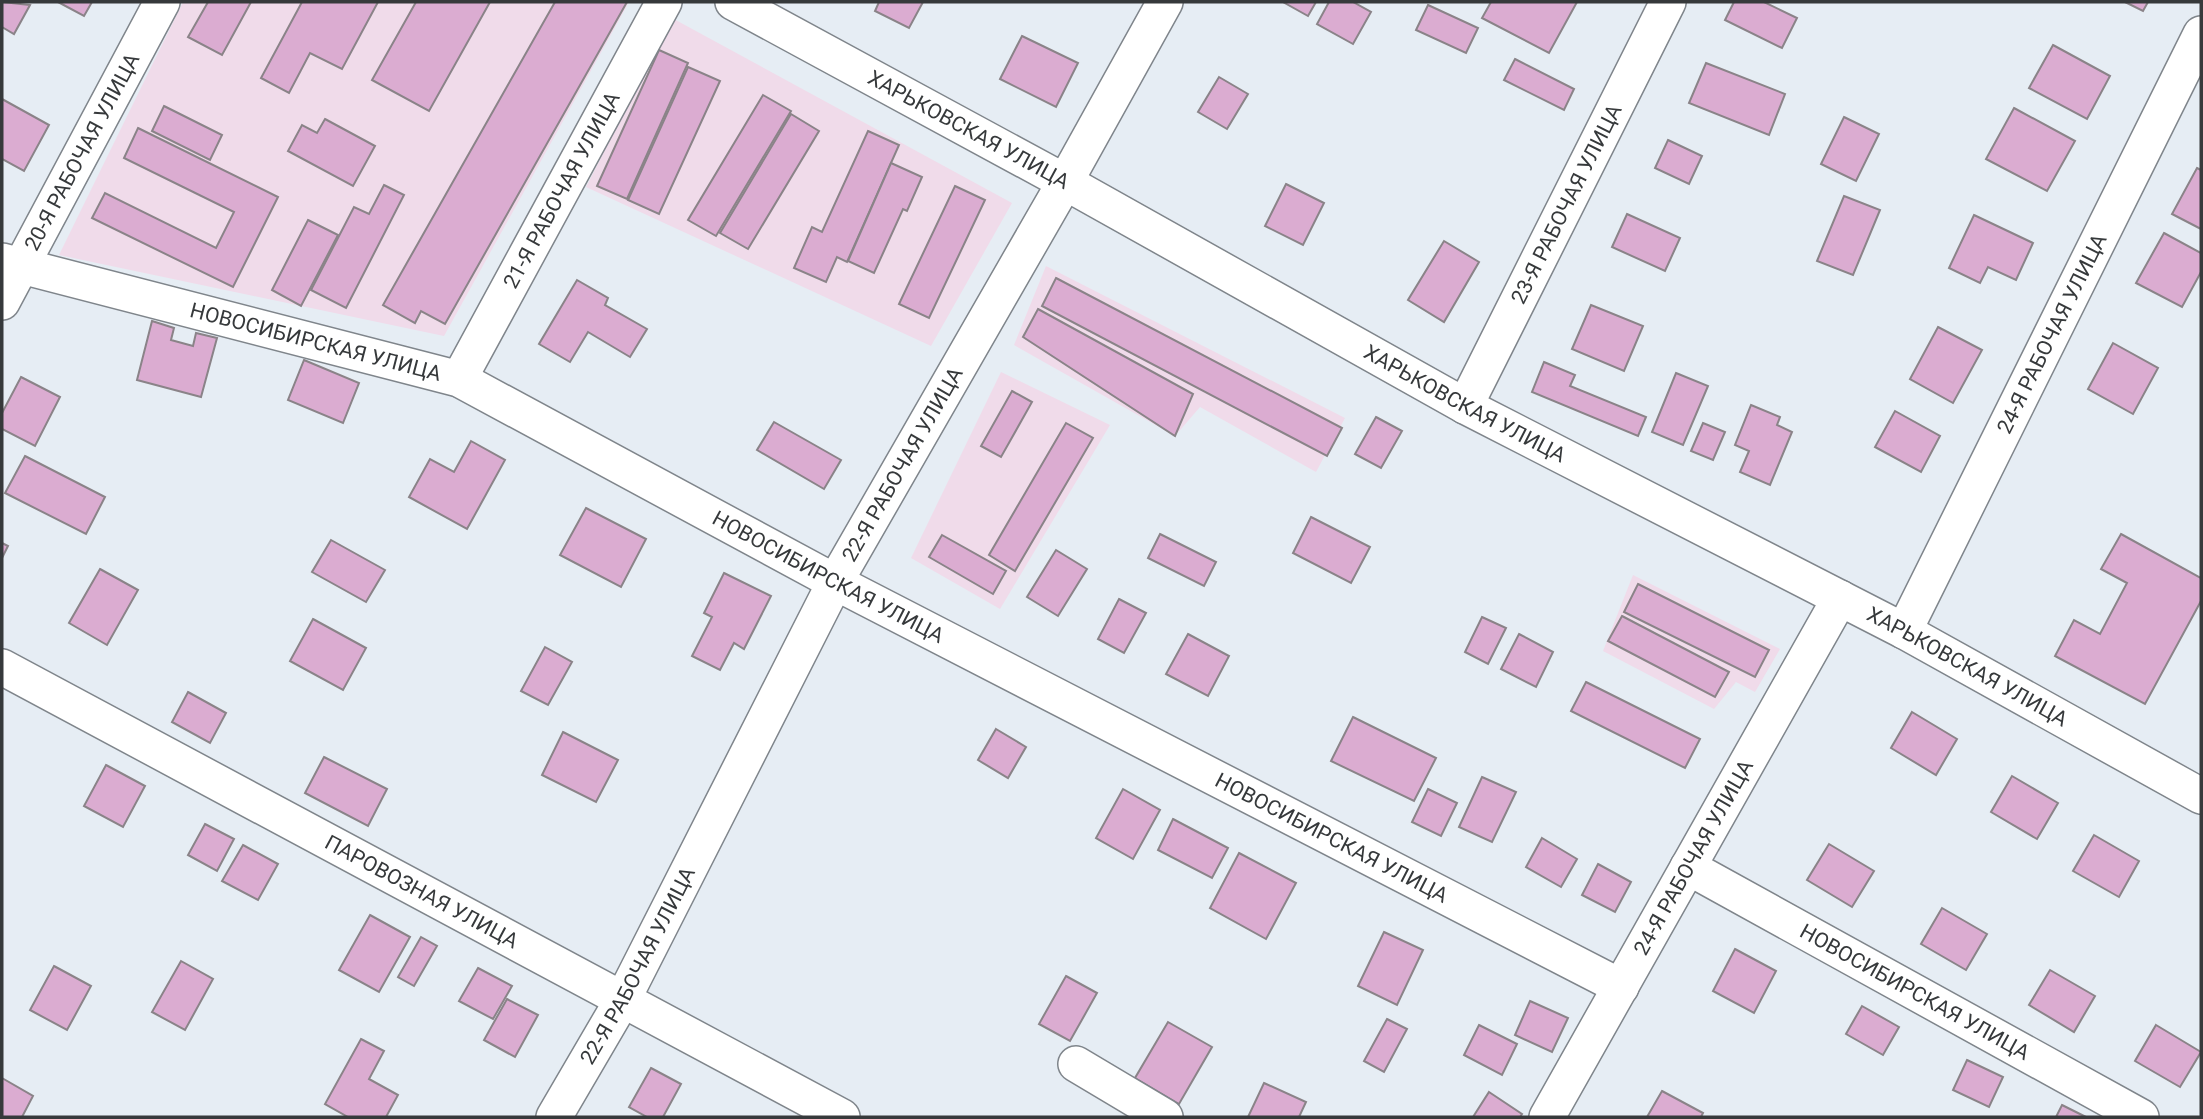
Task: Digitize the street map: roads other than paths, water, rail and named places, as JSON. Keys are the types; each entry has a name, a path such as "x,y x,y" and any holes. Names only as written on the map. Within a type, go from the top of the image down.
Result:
{"street":[{"name":"20-Я РАБОЧАЯ УЛИЦА","path":"2,302 11,264 162,2"},
{"name":"21-Я РАБОЧАЯ УЛИЦА","path":"459,379 664,2"},
{"name":"ХАРЬКОВСКАЯ УЛИЦА","path":"733,2 1065,182 1465,406 1904,631 2201,796"},
{"name":"22-Я РАБОЧАЯ УЛИЦА","path":"554,1117 623,999 835,582 1165,2"},
{"name":"23-Я РАБОЧАЯ УЛИЦА","path":"1465,406 1668,2"},
{"name":"24-Я РАБОЧАЯ УЛИЦА","path":"1904,631 2201,34"},
{"name":"НОВОСИБИРСКАЯ УЛИЦА","path":"11,264 459,379 835,582 1621,987"},
{"name":"24-Я РАБОЧАЯ УЛИЦА","path":"1547,1117 1840,598"},
{"name":"ПАРОВОЗНАЯ УЛИЦА","path":"2,667 842,1117"},
{"name":"НОВОСИБИРСКАЯ УЛИЦА","path":"1688,867 2141,1117"},
{"path":"1076,1064 1165,1117"}]}
